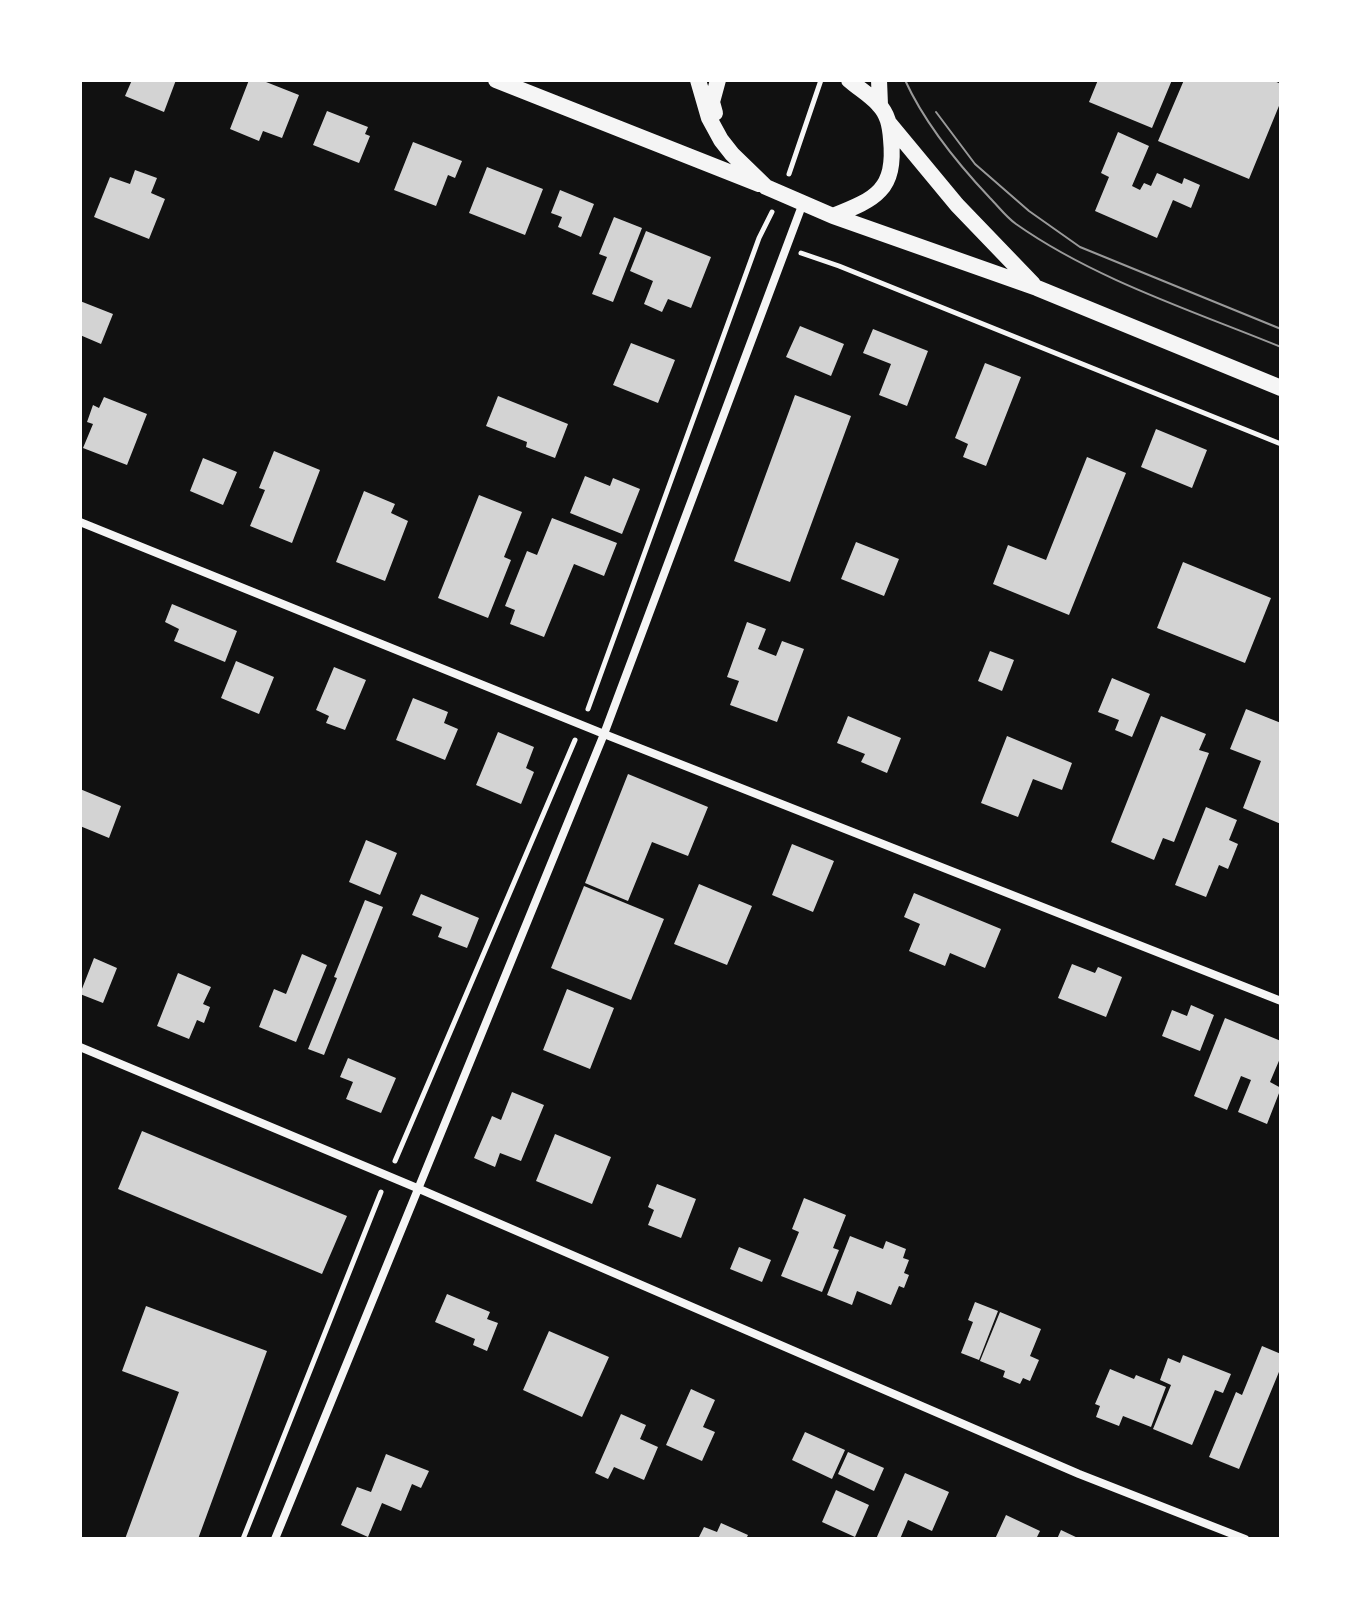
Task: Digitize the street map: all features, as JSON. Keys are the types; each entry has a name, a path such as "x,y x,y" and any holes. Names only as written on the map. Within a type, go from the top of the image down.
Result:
{"main road":[{"path":"496,80 833,216 1037,288 1281,388"},
{"path":"698,80 709,118 721,140 732,154 774,190"},
{"path":"718,80 712,102 717,122 732,154"},
{"path":"849,80 880,105"},
{"path":"879,80 880,105 889,123 957,205 1037,288"},
{"path":"833,216 866,203 890,175 892,153 889,123"}],"street":[{"path":"275,1539 604,734 803,203"},
{"path":"80,522 604,734 1281,1001"},
{"path":"80,1047 417,1188 1079,1474 1245,1539"}],"path":[{"path":"243,1539 387,1177 582,725 774,190 821,80"},
{"path":"759,238 839,266 1281,444"}],"building":[{"path":"132,80 176,80 164,112 125,96"},
{"path":"249,80 261,80 299,95 282,138 263,131 259,141 230,129"},
{"path":"1098,80 1172,80 1152,128 1089,102"},
{"path":"1184,80 1272,80 1281,84 1281,101 1249,179 1158,141"},
{"path":"327,111 368,127 365,134 370,136 359,163 313,145"},
{"path":"1118,132 1149,146 1132,186 1140,190 1144,183 1151,186 1157,173 1182,184 1184,178 1200,185 1191,208 1173,200 1157,238 1095,211 1109,177 1101,173"},
{"path":"413,142 462,161 455,178 448,175 436,206 394,190"},
{"path":"487,167 543,189 525,235 469,213"},
{"path":"135,170 157,178 151,193 165,199 149,239 94,217 110,177 130,184"},
{"path":"560,190 594,204 581,237 558,227 562,217 551,213"},
{"path":"614,217 642,228 613,302 592,294 607,257 599,254"},
{"path":"646,231 711,257 691,308 668,299 662,312 644,304 653,281 630,271"},
{"path":"80,301 113,314 101,344 80,335"},
{"path":"800,326 844,344 831,376 786,357"},
{"path":"873,329 928,351 907,406 879,395 891,364 863,353"},
{"path":"631,343 675,360 658,403 613,385"},
{"path":"985,363 1021,377 986,466 963,457 968,444 955,438"},
{"path":"795,395 851,416 790,582 734,561"},
{"path":"498,396 568,424 555,458 526,447 527,442 486,426"},
{"path":"104,397 147,414 127,465 83,448 93,424 87,422 93,405 99,408"},
{"path":"1156,429 1207,450 1192,488 1141,467"},
{"path":"274,451 320,470 292,543 250,526 265,490 259,488"},
{"path":"1087,457 1126,473 1069,615 993,584 1008,545 1046,560"},
{"path":"203,458 237,472 223,505 190,491"},
{"path":"585,476 610,486 613,478 640,489 622,534 570,513"},
{"path":"364,491 395,504 391,513 408,521 385,581 336,562"},
{"path":"479,495 522,512 504,557 511,560 488,618 438,598"},
{"path":"552,518 617,543 604,576 574,564 544,637 510,624 515,610 505,606 527,551 537,555"},
{"path":"856,542 899,559 884,596 841,579"},
{"path":"1183,562 1271,598 1245,663 1157,628"},
{"path":"172,604 237,631 225,662 174,641 179,629 165,622"},
{"path":"747,622 766,629 758,649 776,656 782,641 804,649 777,722 730,705 739,681 727,677"},
{"path":"990,651 1014,660 1002,691 978,681"},
{"path":"236,661 274,677 259,714 221,698"},
{"path":"334,667 366,680 345,730 326,723 329,716 316,710"},
{"path":"1112,678 1150,694 1132,737 1115,730 1119,720 1098,712"},
{"path":"413,698 448,712 444,723 458,729 445,760 396,740"},
{"path":"1246,709 1281,723 1281,824 1243,808 1261,761 1230,749"},
{"path":"848,716 901,738 887,773 861,762 865,754 837,743"},
{"path":"1161,716 1206,734 1199,750 1209,753 1174,842 1163,838 1154,860 1111,842"},
{"path":"498,732 534,747 526,768 534,772 521,804 476,785"},
{"path":"1007,736 1072,763 1062,790 1033,779 1018,817 981,803"},
{"path":"628,774 708,807 688,856 652,842 628,901 585,883"},
{"path":"80,789 121,806 109,838 80,826"},
{"path":"1206,807 1237,820 1229,840 1238,844 1228,869 1219,865 1206,897 1175,885"},
{"path":"366,840 397,853 380,895 349,882"},
{"path":"792,844 834,861 813,912 772,895"},
{"path":"699,884 752,906 727,965 674,944"},
{"path":"584,886 664,919 631,1000 551,968"},
{"path":"914,893 1001,929 985,968 950,953 945,966 909,951 920,924 904,917"},
{"path":"421,894 479,918 467,948 438,937 442,927 412,915"},
{"path":"365,900 383,907 324,1055 308,1049"},
{"path":"302,954 327,965 296,1042 259,1027 274,989 286,994"},
{"path":"94,958 117,968 103,1003 80,994"},
{"path":"1072,964 1095,973 1098,967 1122,977 1106,1017 1058,998"},
{"path":"178,973 211,987 203,1004 210,1007 204,1023 197,1020 189,1039 157,1026"},
{"path":"567,989 614,1008 590,1069 543,1050"},
{"path":"1191,1005 1214,1015 1200,1051 1162,1036 1172,1010 1187,1016"},
{"path":"1225,1018 1281,1041 1281,1056 1270,1082 1281,1088 1267,1124 1238,1112 1251,1080 1241,1076 1227,1110 1194,1096"},
{"path":"348,1058 396,1078 381,1113 346,1099 353,1082 340,1077"},
{"path":"512,1092 544,1105 521,1161 500,1153 495,1167 474,1158 492,1116 501,1120"},
{"path":"142,1131 347,1216 322,1274 118,1189"},
{"path":"555,1134 611,1157 592,1204 536,1181"},
{"path":"657,1184 696,1199 681,1238 648,1225 654,1210 648,1207"},
{"path":"804,1198 846,1215 833,1248 839,1250 822,1292 781,1276 799,1232 792,1229"},
{"path":"850,1236 883,1249 886,1241 906,1249 903,1258 909,1260 904,1273 909,1275 904,1288 899,1286 891,1305 857,1291 852,1305 827,1295"},
{"path":"739,1247 771,1260 762,1282 730,1269"},
{"path":"447,1294 490,1312 487,1319 498,1323 487,1351 473,1345 475,1339 435,1322"},
{"path":"975,1302 998,1311 979,1360 961,1353 973,1322 968,1320"},
{"path":"146,1306 267,1351 198,1539 125,1539 179,1392 122,1371"},
{"path":"1000,1312 1041,1329 1030,1356 1039,1360 1030,1381 1023,1378 1020,1384 1003,1377 1005,1371 980,1361"},
{"path":"549,1331 609,1357 582,1417 523,1390"},
{"path":"1262,1346 1281,1354 1281,1367 1239,1469 1209,1457 1236,1392 1242,1395"},
{"path":"1183,1355 1231,1374 1223,1393 1215,1390 1192,1445 1153,1429 1171,1385 1160,1380 1168,1358 1180,1363"},
{"path":"1110,1369 1166,1387 1151,1427 1123,1416 1119,1426 1096,1417 1100,1406 1095,1404"},
{"path":"691,1389 715,1400 703,1427 715,1432 702,1461 666,1445"},
{"path":"621,1414 646,1425 640,1439 658,1447 644,1480 614,1467 608,1479 595,1473"},
{"path":"805,1432 845,1450 832,1479 792,1460"},
{"path":"848,1452 884,1468 874,1491 838,1474"},
{"path":"386,1454 429,1471 421,1488 412,1484 401,1511 382,1503 368,1537 341,1525 357,1487 371,1492"},
{"path":"905,1473 949,1492 932,1531 908,1520 900,1539 876,1539"},
{"path":"836,1490 869,1505 855,1537 822,1522"},
{"path":"1006,1515 1040,1531 1036,1539 995,1539"},
{"path":"721,1523 748,1535 746,1539 698,1539 704,1527 717,1532"},
{"path":"1061,1530 1080,1539 1057,1539"}],"tram line":[{"path":"905,80 943,142 978,185 1016,224 1046,244 1111,278 1281,347"},
{"path":"936,112 975,164 1029,211 1080,247 1281,329"}]}
